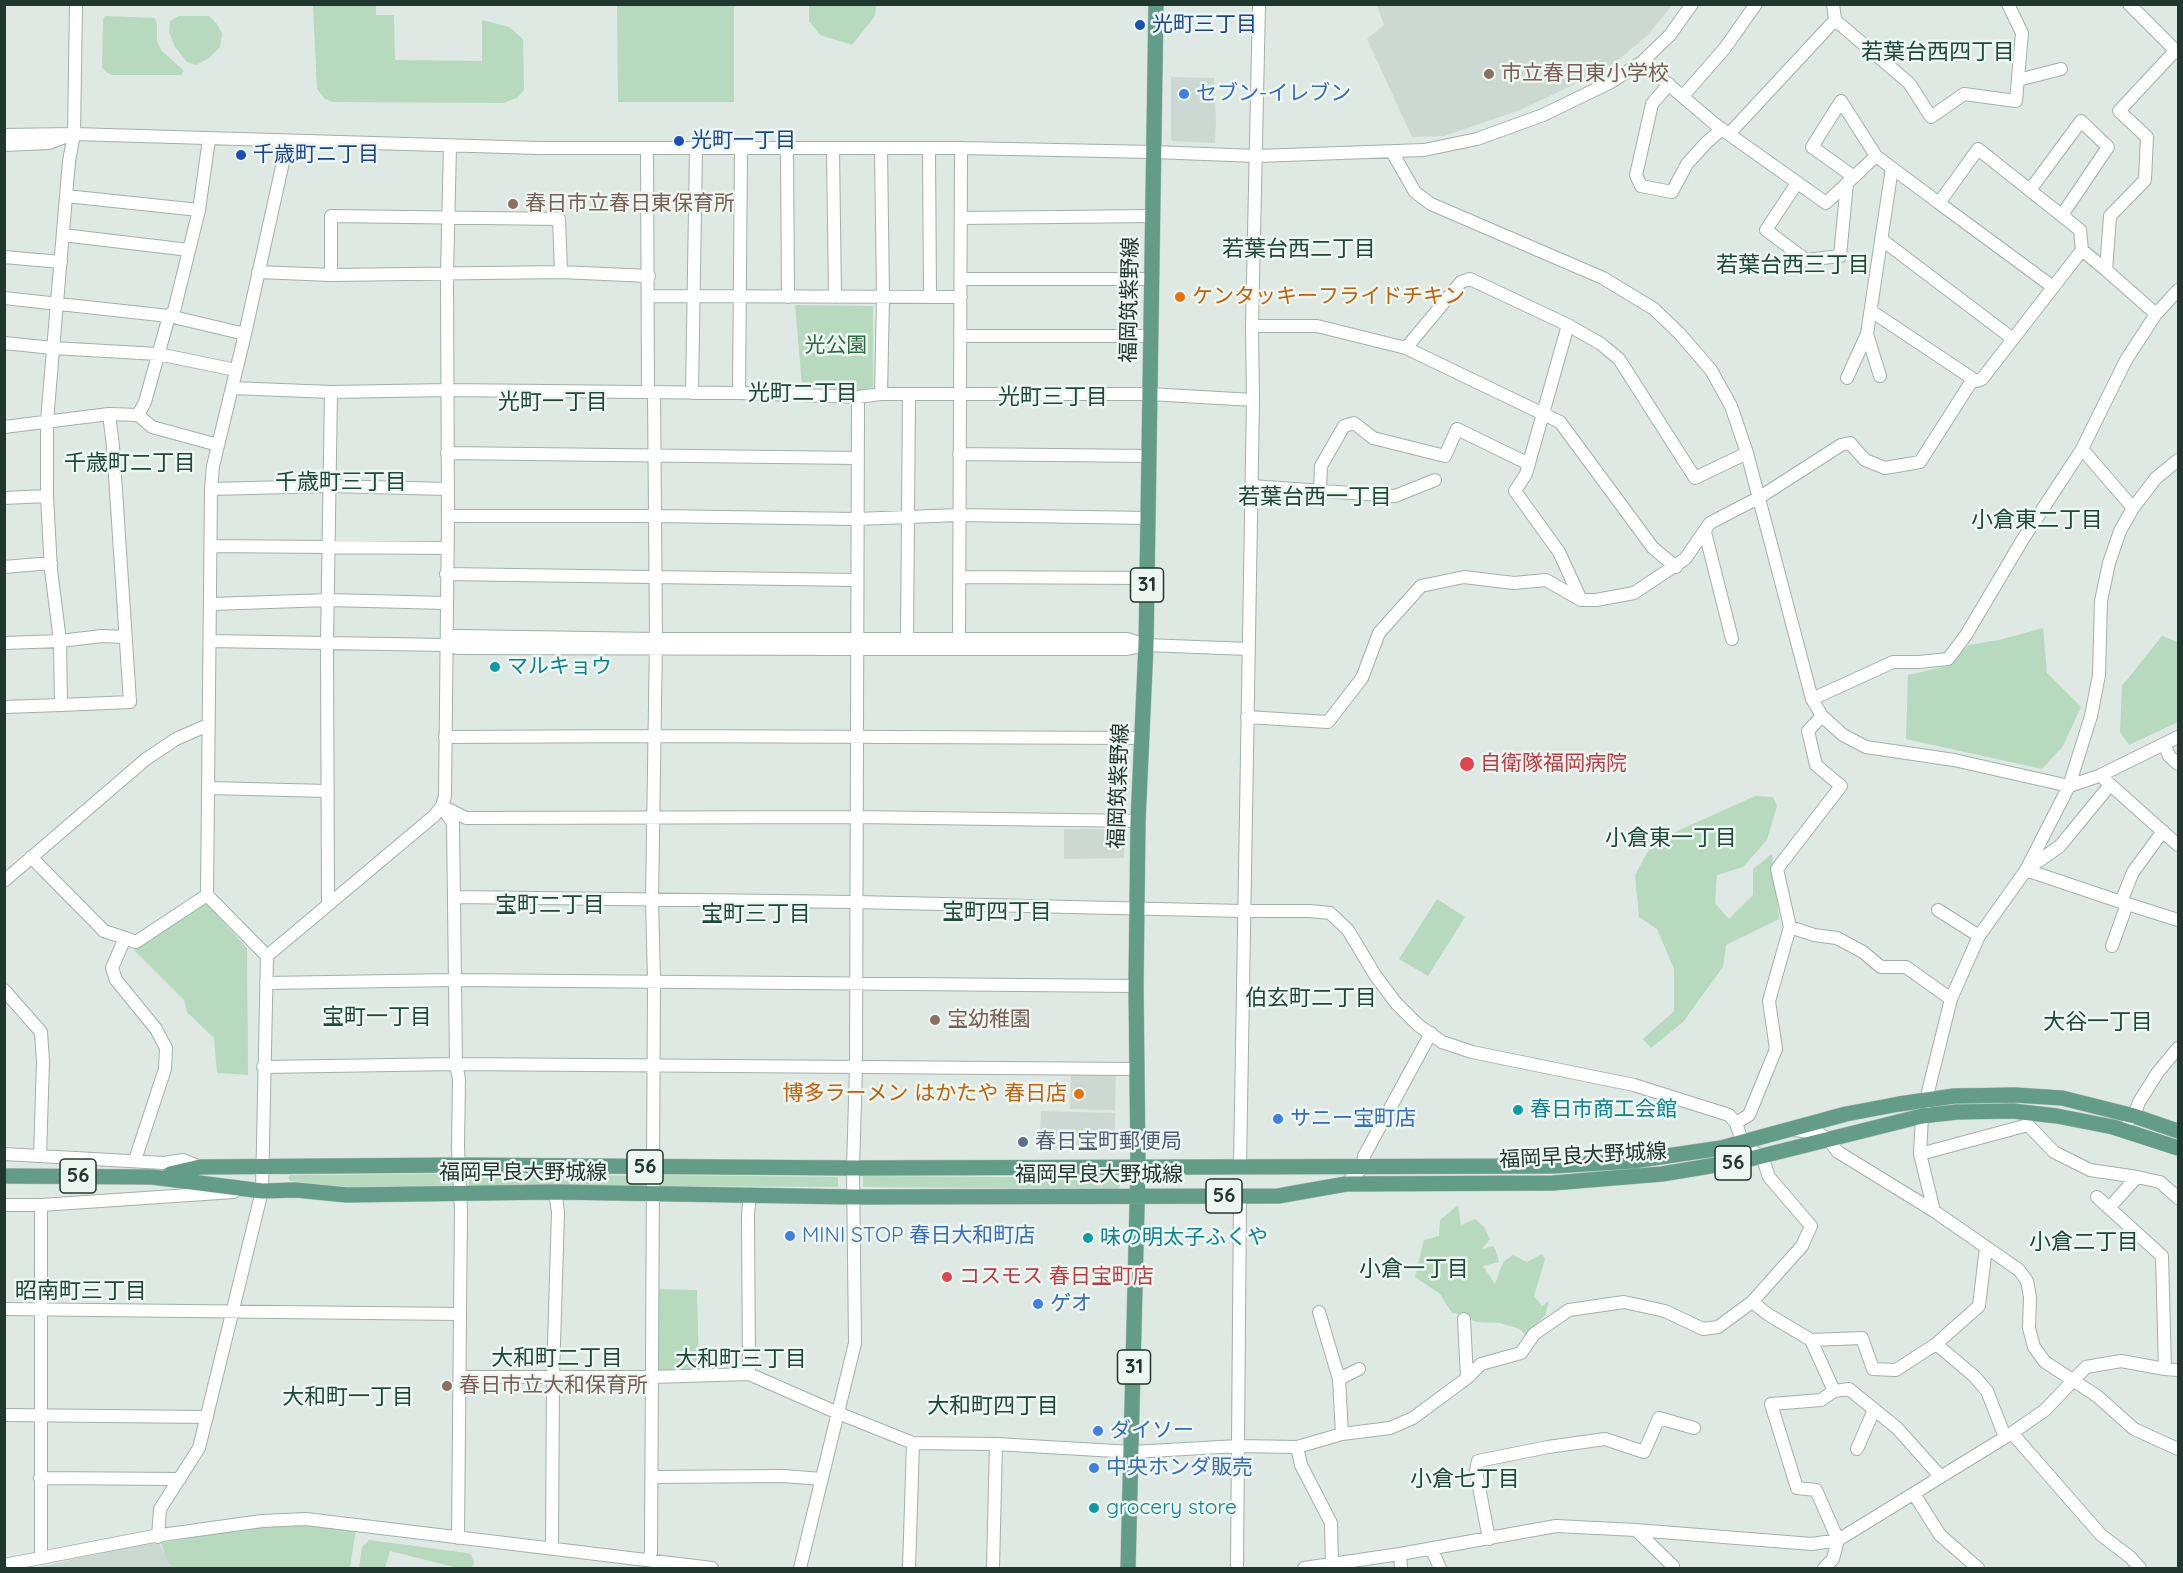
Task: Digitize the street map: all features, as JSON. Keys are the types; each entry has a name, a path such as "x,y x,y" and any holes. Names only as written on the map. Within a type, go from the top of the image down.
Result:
{"main road":[{"name":"福岡筑紫野線","path":"1128,1569 1138,1166 1136,986 1138,821 1146,645 1156,4"},
{"name":"福岡早良大野城線","path":"152,1177 181,1173 200,1167 459,1165 1362,1168 1553,1166 1633,1161 1721,1148 1743,1144 1846,1114 1954,1096 2015,1095 2062,1098 2134,1116 2178,1131"},
{"name":"福岡早良大野城線","path":"4,1176 152,1177 262,1191 296,1190 347,1195 555,1192 853,1197 1278,1196 1346,1184 1553,1183 1662,1174 1746,1160 1922,1116 1957,1112 2013,1111 2057,1116 2113,1127 2178,1148"}],"street":[{"path":"61,705 60,641 51,563 47,496 47,421 69,161 74,134 76,4"},
{"path":"1240,1166 1259,4"},
{"path":"4,135 74,134 450,146 647,149 961,148 1257,156 1424,150 1477,139 1542,115 1611,82 1642,62 1670,35 1692,4"},
{"path":"1683,96 1725,48 1756,4"},
{"path":"1833,4 1835,20 1909,83 1931,117 1964,94 2016,101 2022,33 2008,4"},
{"path":"2106,270 2110,216 2145,180 2146,136 2120,111 2177,51 2129,4"},
{"path":"1669,84 1652,104 1636,176 1641,186 1671,192 1687,164 1706,143 1725,132 1835,20"},
{"path":"1642,62 1725,132 1826,203 1876,156"},
{"path":"2018,80 2061,69"},
{"path":"1851,180 1812,147 1841,101 1876,156 2053,287"},
{"path":"2030,190 2081,121 2108,147 2061,215"},
{"path":"4,130 26,134"},
{"path":"4,145 49,143 74,134"},
{"path":"138,415 145,402 169,316 174,311 199,210 209,139"},
{"path":"156,1537 160,1509 199,1448 262,1191 267,956 207,895 212,489 213,466 284,161 285,141"},
{"path":"267,956 434,816 442,806 445,796 448,516 447,274 450,146"},
{"path":"692,393 696,148"},
{"path":"739,393 741,148"},
{"path":"787,148 788,297"},
{"path":"834,148 835,297"},
{"path":"880,394 883,297 881,148"},
{"path":"929,148 930,297"},
{"path":"959,644 958,395 961,297 961,148"},
{"path":"647,149 651,392 656,454 650,1560"},
{"path":"1871,311 1976,381 1982,379 2082,250 2080,230 1978,149 1939,203"},
{"path":"1392,152 1415,192 1431,204 1603,278 1654,309 1680,334 1711,370 1731,406 1747,453 1812,699 1822,716 1843,735 1866,747 1954,760 2069,786 2099,776 2178,737"},
{"path":"1847,378 1867,334 1892,168"},
{"path":"1797,183 1766,230 1806,260 1840,256 1851,180"},
{"path":"66,196 199,210"},
{"path":"331,275 331,216 559,219 561,272"},
{"path":"961,218 1152,216"},
{"path":"63,235 189,250"},
{"path":"1881,239 2013,339"},
{"path":"2082,250 2156,314"},
{"path":"4,257 61,262"},
{"path":"258,272 331,275 561,272 649,276"},
{"path":"961,279 1152,279"},
{"path":"1406,348 1461,282 1470,279 1568,325 1619,359 1695,478 1747,453"},
{"path":"1812,699 1893,662 1948,659 1966,635 2023,539 2082,449 2126,360 2156,314 2178,290"},
{"path":"649,296 961,297"},
{"path":"4,298 169,316 245,334"},
{"path":"1568,325 1526,474 1515,491 1559,552 1581,600"},
{"path":"1252,326 1317,326 1406,348 1560,422 1653,548 1676,567"},
{"path":"1867,334 1881,376"},
{"path":"960,336 1151,336"},
{"path":"4,343 158,354 237,370"},
{"path":"1247,717 1328,722 1362,678 1379,633 1421,586 1464,577 1514,583 1546,580 1581,600 1596,600 1634,593 1685,560 1710,523 1760,497 1841,445 1850,443 1865,460 1885,468 1920,462 1973,379"},
{"path":"232,388 331,392 447,390 739,393 858,397 880,394 1149,394 1253,400"},
{"path":"328,905 327,643 331,392"},
{"path":"907,639 909,394"},
{"path":"800,1569 855,1342 853,1168 856,1067 858,397"},
{"path":"4,706 130,702 109,414"},
{"path":"4,427 109,414 138,415 152,427 218,445"},
{"path":"1320,492 1321,466 1344,426 1354,423 1373,438 1444,456 1457,429 1529,464"},
{"path":"2082,449 2133,508"},
{"path":"447,453 858,458"},
{"path":"959,454 1149,456"},
{"path":"1934,1211 1920,1154 1922,1116 1951,999 1979,936 2026,870 2069,786 2091,716 2099,675 2101,601 2109,563 2120,531 2133,508 2156,478 2178,460"},
{"path":"1251,486 1395,496 1436,480"},
{"path":"212,489 328,486 448,489"},
{"path":"4,498 47,496"},
{"path":"448,516 857,519 959,515 1148,518"},
{"path":"1705,532 1732,639"},
{"path":"212,546 328,545 446,548"},
{"path":"4,567 51,563"},
{"path":"446,574 857,580"},
{"path":"960,577 1147,578"},
{"path":"211,604 329,600 446,603"},
{"path":"4,644 102,636 125,637"},
{"path":"210,641 445,645 456,636 656,644 857,645 1127,639 1146,645 1248,649"},
{"path":"857,645 907,639 959,644"},
{"path":"1736,1123 1749,1115 1776,1050 1769,1001 1790,927 1777,869 1841,786 1816,765 1808,731 1822,716"},
{"path":"4,881 146,759 176,740 208,725"},
{"path":"445,737 1142,738"},
{"path":"2165,744 2169,756 2178,764"},
{"path":"2099,776 2178,845"},
{"path":"2026,870 2060,846 2110,785"},
{"path":"209,788 327,791"},
{"path":"442,806 466,818 655,816 1138,821"},
{"path":"442,806 453,823 456,1064 459,1078 458,1538"},
{"path":"2112,946 2133,872 2163,831"},
{"path":"31,857 104,931 136,942 207,895"},
{"path":"2026,870 2178,920"},
{"path":"455,897 856,902 1330,913 1348,930 1375,975 1396,1003 1418,1025 1442,1042 1472,1052 1634,1084 1729,1115 1736,1123 1743,1144"},
{"path":"1938,909 1979,936"},
{"path":"1790,927 1814,935 1837,938 1863,952 1881,967 1906,967 1951,999"},
{"path":"125,938 112,968 116,980 156,1029 166,1048 165,1069 135,1160"},
{"path":"266,983 455,980 1136,986"},
{"path":"4,990 41,1032 43,1061 40,1156"},
{"path":"1346,1184 1362,1168 1364,1156 1431,1033"},
{"path":"2113,1127 2127,1123 2134,1116 2139,1102 2158,1072 2178,1048"},
{"path":"263,1067 456,1064 1136,1069"},
{"path":"2134,1116 2137,1125 2159,1141"},
{"path":"1920,1154 2028,1125 2054,1152 2090,1170 2137,1176 2160,1182 2178,1198"},
{"path":"1791,1130 1818,1133 1828,1139 1838,1152 1934,1211 2019,1270 2027,1281 2030,1297 2029,1328 2034,1347 2045,1362 2097,1396 2134,1428 2178,1449"},
{"path":"460,1377 652,1377 749,1374 913,1443 996,1444 1132,1452 1238,1446 1297,1447 1342,1434 1390,1428 1413,1418 1467,1378 1481,1364 1521,1353 1534,1334 1569,1310 1624,1302 1665,1311 1702,1329 1718,1327 1752,1302 1802,1246 1811,1226 1769,1177 1762,1156 1754,1152 1721,1148"},
{"path":"4,1154 164,1163 183,1160 200,1167"},
{"path":"1362,1168 1369,1177 1383,1183"},
{"path":"2109,1208 2137,1176"},
{"path":"4,1205 41,1205 262,1191"},
{"path":"552,1548 553,1377 558,1212 555,1192"},
{"path":"749,1374 748,1214 750,1194"},
{"path":"1237,1569 1240,1196"},
{"path":"2097,1197 2162,1256 2165,1369"},
{"path":"41,1205 41,1558"},
{"path":"1752,1302 1768,1315 1811,1340 1863,1338 1873,1369 1896,1370 1936,1344 1979,1306 1986,1247"},
{"path":"4,1309 460,1314"},
{"path":"1319,1312 1339,1379 1342,1434"},
{"path":"1464,1319 1467,1378"},
{"path":"1811,1340 1834,1391"},
{"path":"1936,1344 1974,1376 1987,1391 2008,1435 2101,1535 2130,1557 2140,1569"},
{"path":"1304,1569 1556,1526 1812,1544 1838,1540 2008,1435 2044,1410 2086,1367 2121,1360 2178,1370"},
{"path":"1339,1379 1359,1369"},
{"path":"1824,1569 1833,1560 1838,1540 1816,1491 1797,1488 1771,1404 1821,1400 1834,1391 1849,1389 1897,1428 1940,1476"},
{"path":"1857,1449 1874,1410"},
{"path":"4,1415 207,1417"},
{"path":"1489,1539 1476,1471 1478,1461 1548,1447 1605,1439 1644,1452 1659,1418 1694,1428"},
{"path":"909,1569 913,1443"},
{"path":"993,1569 996,1444"},
{"path":"1297,1447 1301,1465 1331,1523 1332,1566"},
{"path":"652,1477 783,1476 822,1479"},
{"path":"40,1478 180,1479"},
{"path":"1914,1494 1940,1535 1978,1569"},
{"path":"4,1565 156,1537 262,1521 306,1519 712,1569"},
{"path":"1636,1530 1673,1566 1672,1569"},
{"path":"1431,1548 1440,1569"},
{"path":"1400,1554 1401,1569"}],"shaded area":[{"name":"市立春日東小学校","path":"1377,4 1672,5 1649,34 1616,62 1571,86 1520,110 1444,136 1412,137 1367,39 1384,25"},
{"path":"1171,77 1214,78 1215,143 1171,141"},
{"path":"1064,829 1124,829 1124,858 1064,859"},
{"path":"1071,1073 1116,1073 1115,1110 1070,1109"},
{"path":"1041,1111 1115,1113 1115,1148 1040,1148"},
{"path":"157,1540 173,1568 36,1568"}],"green space":[{"path":"313,5 376,5 376,15 394,15 395,60 482,61 482,20 509,27 523,39 524,90 517,98 503,103 333,102 325,99 317,89"},
{"path":"617,5 734,5 734,102 618,102"},
{"path":"809,5 876,5 875,16 852,45 820,35 809,21"},
{"path":"105,16 155,18 157,41 161,50 184,71 181,75 112,75 106,72 102,67"},
{"path":"179,16 209,16 217,24 222,34 220,47 208,59 196,65 187,62 175,47 169,32 170,21"},
{"name":"光公園","path":"795,305 873,306 873,387 859,390 802,386"},
{"path":"2043,628 2047,673 2081,707 2063,746 2042,769 1906,739 1908,675 1948,666 1969,645 1999,640"},
{"path":"2162,636 2178,642 2178,722 2129,745 2120,732 2122,686"},
{"path":"1755,796 1773,797 1777,806 1767,840 1743,867 1717,875 1715,903 1729,919 1753,895 1753,869 1772,854 1779,919 1726,945 1723,967 1683,1022 1651,1048 1643,1039 1674,1011 1674,969 1657,929 1639,917 1635,875 1648,851 1671,834"},
{"path":"1437,899 1465,917 1428,976 1399,959"},
{"path":"203,904 208,905 247,948 248,1075 217,1073 214,1038 187,1012 184,1000 134,950"},
{"path":"457,1174 457,1185 349,1187 290,1181 288,1177 290,1175"},
{"path":"469,1174 647,1176 647,1186 469,1185"},
{"path":"660,1175 838,1177 838,1187 659,1186"},
{"path":"863,1176 1118,1178 1120,1186 1118,1189 863,1187"},
{"path":"1458,1205 1461,1225 1475,1219 1484,1227 1490,1239 1482,1249 1493,1246 1496,1251 1499,1262 1483,1266 1495,1284 1503,1262 1513,1255 1527,1262 1542,1254 1545,1259 1534,1296 1542,1306 1549,1301 1545,1316 1525,1335 1520,1329 1500,1323 1476,1322 1461,1314 1452,1313 1440,1294 1415,1277 1424,1240 1439,1236 1440,1220"},
{"path":"658,1289 697,1290 699,1371 657,1372"},
{"path":"302,1525 356,1529 350,1568 172,1568 161,1543 259,1526"},
{"path":"369,1540 467,1553 471,1555 474,1563 472,1568 458,1568 390,1551 385,1568 359,1568 362,1547"}],"place":[{"name":"光町三丁目","path":"1140,25"},
{"name":"市立春日東小学校","path":"1489,74"},
{"name":"セブン-イレブン","path":"1184,94"},
{"name":"光町一丁目","path":"679,141"},
{"name":"千歳町ニ丁目","path":"241,155"},
{"name":"春日市立春日東保育所","path":"513,204"},
{"name":"ケンタッキーフライドチキン","path":"1180,297"},
{"name":"マルキョウ","path":"495,667"},
{"name":"自衛隊福岡病院","path":"1467,764"},
{"name":"宝幼稚園","path":"935,1020"},
{"name":"博多ラーメン はかたや 春日店","path":"1079,1094"},
{"name":"春日市商工会館","path":"1518,1110"},
{"name":"サニー宝町店","path":"1278,1119"},
{"name":"春日宝町郵便局","path":"1023,1142"},
{"name":"MINI STOP 春日大和町店","path":"790,1236"},
{"name":"味の明太子ふくや","path":"1088,1238"},
{"name":"コスモス 春日宝町店","path":"947,1277"},
{"name":"ゲオ","path":"1038,1304"},
{"name":"春日市立大和保育所","path":"447,1386"},
{"name":"ダイソー","path":"1098,1431"},
{"name":"中央ホンダ販売","path":"1094,1468"},
{"name":"grocery store","path":"1094,1508"}],"district":[{"name":"若葉台西四丁目","path":"1938,52"},
{"name":"若葉台西二丁目","path":"1299,249"},
{"name":"若葉台西三丁目","path":"1793,265"},
{"name":"光町二丁目","path":"803,393"},
{"name":"光町三丁目","path":"1053,397"},
{"name":"光町一丁目","path":"553,402"},
{"name":"千歳町二丁目","path":"130,463"},
{"name":"千歳町三丁目","path":"341,482"},
{"name":"若葉台西一丁目","path":"1315,497"},
{"name":"小倉東二丁目","path":"2037,520"},
{"name":"小倉東一丁目","path":"1671,838"},
{"name":"宝町二丁目","path":"550,905"},
{"name":"宝町四丁目","path":"997,912"},
{"name":"宝町三丁目","path":"756,914"},
{"name":"伯玄町二丁目","path":"1311,998"},
{"name":"宝町一丁目","path":"377,1017"},
{"name":"大谷一丁目","path":"2098,1022"},
{"name":"小倉二丁目","path":"2084,1242"},
{"name":"小倉一丁目","path":"1414,1269"},
{"name":"昭南町三丁目","path":"81,1291"},
{"name":"大和町二丁目","path":"557,1358"},
{"name":"大和町三丁目","path":"741,1359"},
{"name":"大和町一丁目","path":"348,1397"},
{"name":"大和町四丁目","path":"993,1406"},
{"name":"小倉七丁目","path":"1465,1479"}]}
